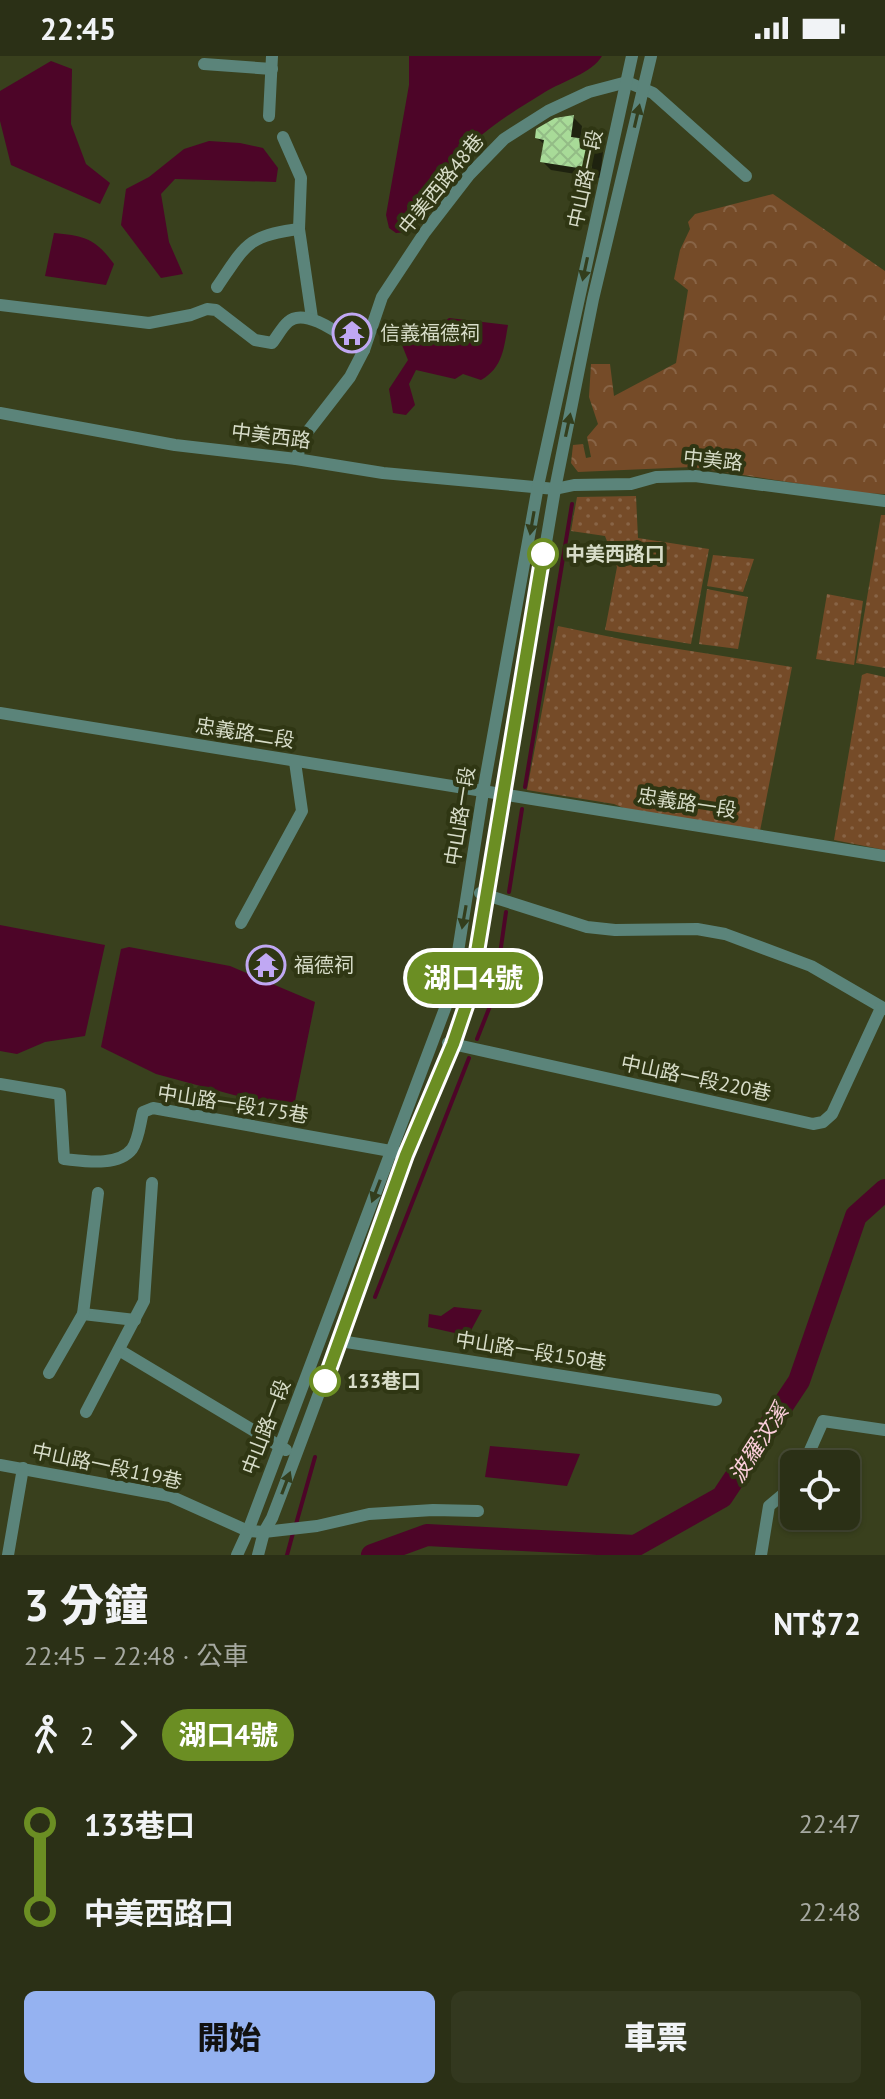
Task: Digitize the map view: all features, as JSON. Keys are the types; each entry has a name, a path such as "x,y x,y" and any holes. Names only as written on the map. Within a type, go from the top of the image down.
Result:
{"street":[{"name":"中山路一段","path":"237,1555 452,990 483,792 538,486 632,56"},
{"name":"中山路一段","path":"258,1555 264,1532 340,1341 406,1155 453,1044 470,994 555,489 593,299 651,56"},
{"path":"204,64 272,62 269,116"},
{"path":"627,82 653,93 746,176"},
{"name":"中美西路48巷","path":"296,459 305,435 350,377 364,350 382,297 425,232 487,155 504,139 548,111 589,92 627,82"},
{"path":"283,137 301,178 299,229 312,318"},
{"path":"610,156 627,161"},
{"path":"217,287 246,244 276,232 299,229"},
{"path":"579,295 593,299"},
{"path":"0,305 149,323 207,309 216,310 255,340 272,343 288,321 298,317 312,318 364,350"},
{"name":"中美西路","path":"0,413 175,445 383,473 538,486"},
{"name":"中美路","path":"538,486 555,489 574,485 631,484 673,475 885,501"},
{"name":"忠義路二段","path":"0,713 483,792"},
{"path":"241,923 302,811 295,762"},
{"name":"忠義路一段","path":"483,792 885,856"},
{"path":"469,890 587,927 615,930 697,929 725,934 811,966 883,1008"},
{"name":"中山路一段220巷","path":"433,1041 813,1124 823,1122 832,1114 883,1008"},
{"name":"中山路一段175巷","path":"0,1084 60,1094 64,1159 95,1163 125,1155 134,1147 143,1112 153,1108 406,1155"},
{"path":"86,1412 144,1301 152,1183"},
{"path":"49,1373 83,1314 98,1193"},
{"path":"83,1314 135,1320"},
{"name":"中山路一段150巷","path":"340,1341 716,1400"},
{"path":"119,1350 279,1448 297,1454"},
{"path":"810,1450 823,1421 885,1430"},
{"name":"中山路一段119巷","path":"0,1465 170,1496 248,1531"},
{"path":"8,1555 23,1468"},
{"path":"761,1555 769,1506 780,1497"},
{"path":"248,1531 317,1526 369,1514 478,1511"}],"green space":[{"path":"773,194 885,271 885,494 859,493 692,467 578,472 571,463 573,445 583,444 586,458 591,457 587,437 598,424 589,397 591,364 610,364 614,396 676,363 688,290 674,279 680,250 690,229 688,222 695,214"},
{"path":"636,496 638,538 709,549 691,644 605,630 617,567 605,536 571,531 577,497"},
{"path":"881,515 885,515 885,668 856,663"},
{"path":"713,555 754,559 743,592 707,586"},
{"path":"707,589 748,597 738,649 699,644"},
{"path":"827,594 863,601 854,665 816,659"},
{"path":"558,626 640,643 792,667 759,836 645,817 614,804 527,790"},
{"path":"867,673 885,677 885,850 834,840 862,675"}],"shaded area":[{"path":"409,56 602,56 584,72 545,92 482,135 455,163 408,232 396,233 389,228 386,215 409,85"},
{"path":"51,61 72,69 71,124 86,164 110,183 100,204 11,165 0,121 0,91"},
{"path":"209,141 263,148 278,168 276,182 175,179 161,194 169,242 183,274 161,278 121,225 126,189 149,177 184,149"},
{"path":"54,233 81,237 101,249 114,264 106,285 45,276"},
{"path":"449,318 508,325 498,363 481,380 463,374 455,379 416,370 409,384 415,405 406,415 393,413 389,389 408,360 402,345 428,334"},
{"path":"0,925 105,945 85,1036 45,1042 17,1054 0,1051"},
{"path":"129,947 230,966 315,1002 293,1111 156,1074 101,1047 121,949"},
{"path":"454,1307 482,1310 468,1336 428,1327 429,1314 441,1316"},
{"path":"490,1446 580,1454 567,1486 485,1477"}],"building":[{"path":"574,115 571,137 594,140 591,170 540,162 544,140 535,138 536,129 555,118"}],"waterway":[{"path":"525,787 572,504"},
{"path":"509,892 522,809"},
{"path":"477,1039 494,996 506,912"},
{"path":"375,1297 469,1058"},
{"name":"波羅汶溪","path":"372,1555 427,1535 635,1546 722,1497 799,1381 856,1216 885,1190"},
{"path":"296,1524 315,1457"},
{"path":"287,1555 293,1533"}],"bus line":[{"name":"湖口4號","path":"325,1381 406,1155 453,1044 470,994 543,554"}],"place":[{"name":"信義福德祠","path":"352,333"},
{"name":"中美西路口","path":"543,554"},
{"name":"福德祠","path":"266,965"},
{"name":"133巷口","path":"325,1381"}]}
